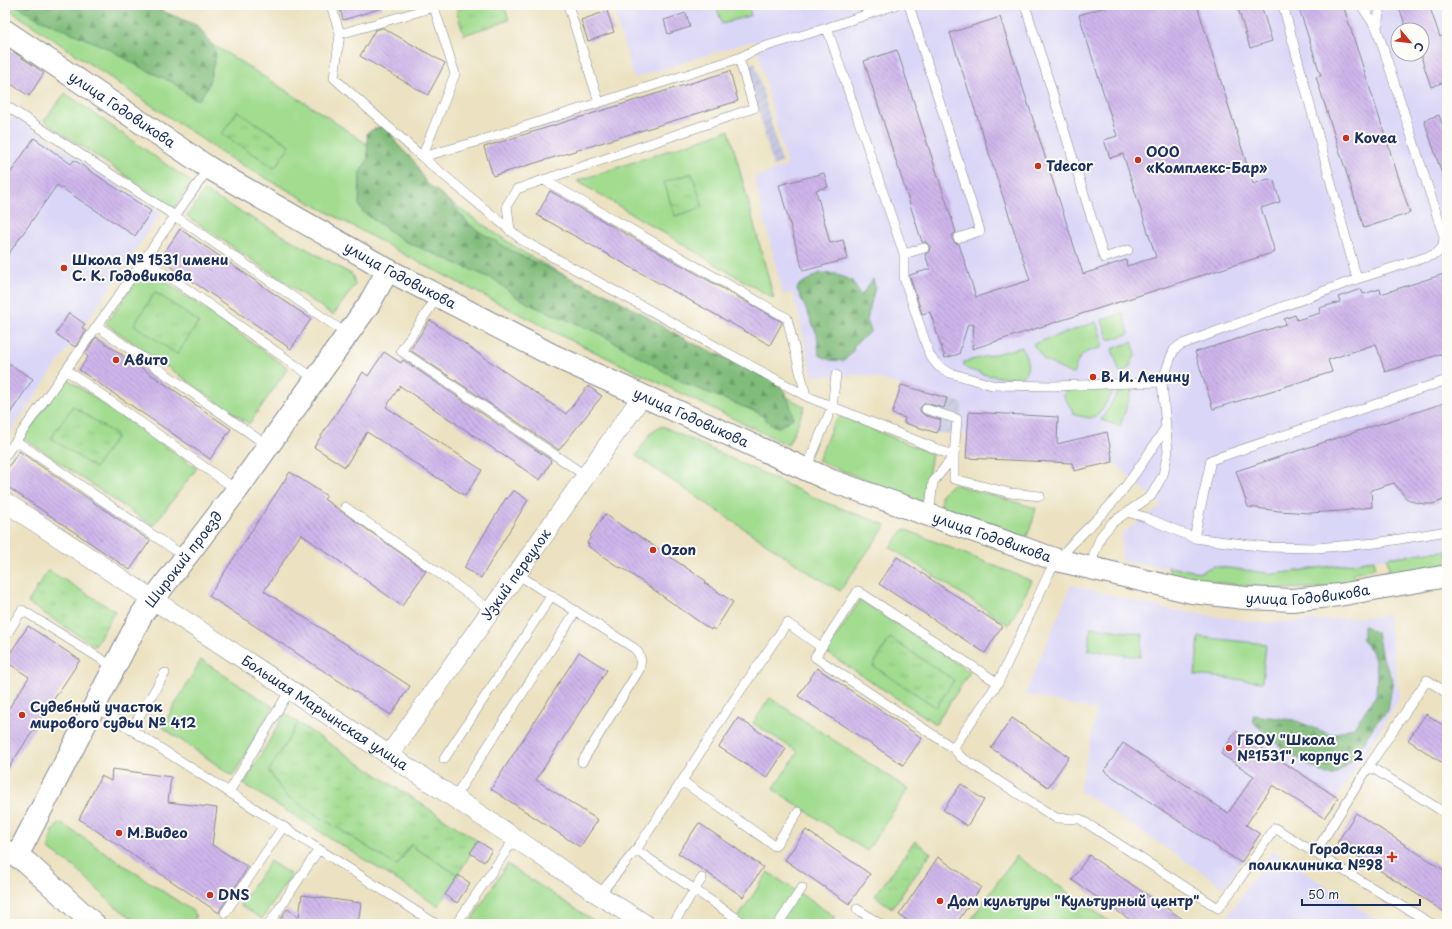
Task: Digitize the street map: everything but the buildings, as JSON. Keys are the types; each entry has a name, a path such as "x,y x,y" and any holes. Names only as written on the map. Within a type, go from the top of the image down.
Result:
{"street":[{"name":"улица Годовикова","path":"5,31 209,168 388,270 552,355 832,480 1058,560 1192,592 1245,598 1292,600 1339,596 1447,576"},
{"name":"Широкий проезд","path":"11,854 94,706 142,614 237,490 369,304 388,270"},
{"name":"Узкий переулок","path":"389,755 643,395"},
{"name":"Большая Марьинская улица","path":"5,502 645,924"},
{"path":"11,854 35,870 94,924"}],"lane":[{"path":"331,5 340,34 334,78 422,156 522,240 806,396 954,456"},
{"path":"568,5 598,102"},
{"path":"861,5 874,12"},
{"path":"422,156 476,142 738,58 757,49 827,28 895,5"},
{"path":"909,5 980,231 958,238"},
{"path":"1025,5 1104,258 1128,250"},
{"path":"1283,5 1358,279"},
{"path":"1092,568 1094,554 1101,536 1113,522 1151,496 1163,475 1168,452 1162,382 1174,350 1180,344 1358,279 1436,254 1443,247 1444,237 1377,29 1360,5"},
{"path":"1377,29 1380,5"},
{"path":"340,34 437,6 455,74 422,156"},
{"path":"827,28 904,254 904,278 930,356 938,366 950,373 992,386 1162,382"},
{"path":"510,231 507,205 517,190 754,108 738,58"},
{"path":"5,105 175,216 347,334"},
{"path":"5,456 209,168"},
{"path":"544,180 787,318 806,396"},
{"path":"904,254 924,248"},
{"path":"144,259 315,379"},
{"path":"438,296 401,351 586,476"},
{"path":"97,326 268,446"},
{"path":"66,370 237,490"},
{"path":"806,469 832,407 836,375"},
{"path":"1194,538 1211,460 1447,380"},
{"path":"926,409 957,418 954,479 1010,493 1040,496"},
{"path":"953,748 998,682 1050,573 1058,560 1113,502 1132,479 1166,427"},
{"path":"16,440 185,557"},
{"path":"929,515 933,482 954,456"},
{"path":"345,507 491,610"},
{"path":"1127,512 1145,517 1194,538 1267,547 1316,548 1376,543 1447,531"},
{"path":"518,574 634,648 640,654 641,663 639,670 582,762"},
{"path":"998,682 858,591 815,657 953,748 961,757 1056,818 1080,819 1218,908 1275,828 1432,924"},
{"path":"444,759 552,595"},
{"path":"5,638 22,610 114,667"},
{"path":"454,798 576,611"},
{"path":"599,895 636,850 728,709 787,623 821,647"},
{"path":"131,730 165,673"},
{"path":"1315,853 1369,766 1427,680 1447,693"},
{"path":"229,792 290,690"},
{"path":"94,706 436,924"},
{"path":"1369,766 1447,814"},
{"path":"682,781 775,846 798,812"},
{"path":"225,913 283,826"},
{"path":"456,924 515,838"},
{"path":"269,924 319,849"},
{"path":"636,850 745,924"},
{"path":"673,924 702,878"},
{"path":"778,924 802,888"},
{"path":"857,909 880,924"}],"shaded area":[{"path":"612,5 1447,5 1447,551 1429,552 1275,574 1213,566 1201,572 1121,561 1122,533 1162,506 1113,462 1074,471 1071,457 1056,455 1056,462 966,458 967,435 960,434 962,403 866,375 813,376 793,293 783,295 754,177 787,166 755,40 634,78"},
{"path":"755,62 782,163 773,166 746,65"},
{"name":"Школа № 1531 имени С. К. Годовикова","path":"13,116 161,213 5,440 5,128"},
{"path":"914,389 962,403 960,434 937,433 904,423"},
{"name":"ГБОУ \"Школа №1531\", корпус 2","path":"1071,585 1166,609 1262,623 1388,616 1400,698 1324,818 1273,785 1246,825 1260,834 1224,887 1079,790 1097,711 1025,694"},
{"path":"1272,850 1380,922 1379,924 1222,924"}],"green space":[{"path":"5,5 144,5 225,52 326,116 524,253 805,407 788,445 564,337 407,256 233,160 5,7"},
{"path":"16,5 148,5 198,26 213,46 216,54 208,86 199,100 191,97 172,82 140,67 109,49 35,17"},
{"path":"472,5 504,5 509,20 464,35 456,10"},
{"path":"716,5 748,5 751,15 722,24"},
{"path":"65,93 191,182 174,208 44,121"},
{"path":"237,111 290,145 275,168 222,134"},
{"path":"381,126 389,130 397,144 414,161 426,183 445,197 468,223 480,232 519,255 613,297 688,341 770,377 780,385 786,395 793,418 779,427 771,425 759,413 684,383 595,331 533,306 515,296 495,280 404,241 363,212 359,205 360,172 368,159 367,133"},
{"path":"729,130 774,299 577,181"},
{"path":"692,173 703,207 675,216 664,182"},
{"path":"204,191 353,275 355,285 333,315 187,216"},
{"path":"145,267 288,368 249,424 106,324"},
{"path":"820,273 836,274 852,281 861,296 873,279 875,287 867,320 871,331 854,345 853,351 844,361 830,360 819,355 817,334 797,289 799,285"},
{"path":"155,292 199,322 177,354 134,325"},
{"path":"1123,313 1129,334 1109,340 1102,320"},
{"path":"1096,322 1103,343 1101,348 1085,353 1079,359 1073,375 1044,360 1033,344"},
{"path":"1132,342 1136,354 1128,369 1120,373 1112,349"},
{"path":"1022,347 1027,365 1024,376 1006,378 986,375 967,369 964,366 964,362"},
{"path":"66,378 197,468 153,526 23,438"},
{"path":"1111,388 1114,391 1098,415 1089,418 1075,415 1063,395 1068,389"},
{"path":"1121,388 1133,388 1120,426 1101,420"},
{"path":"73,406 117,436 95,468 51,438"},
{"path":"841,416 932,454 923,503 818,461 833,424"},
{"path":"662,426 824,502 886,525 840,591 810,573 636,456 650,434"},
{"path":"953,484 1036,508 1032,524 1026,538 941,510 941,494"},
{"path":"904,529 1032,581 1009,625 890,547"},
{"path":"1447,551 1447,565 1390,575 1387,558"},
{"path":"1374,560 1376,568 1353,573 1354,582 1320,588 1278,589 1172,578 1168,567 1201,572 1213,566 1275,574"},
{"path":"48,570 115,611 95,646 28,603"},
{"path":"860,600 970,672 936,724 826,652"},
{"path":"1363,625 1377,633 1382,657 1393,679 1388,711 1375,724 1354,758 1334,775 1326,775 1283,749 1254,723 1253,715 1294,720 1332,735 1354,727 1376,695 1377,671 1373,654 1363,641"},
{"path":"1091,627 1143,634 1140,657 1088,650"},
{"path":"1199,637 1266,644 1262,682 1195,675"},
{"path":"890,638 954,680 936,707 873,666"},
{"path":"201,660 273,707 233,776 162,727"},
{"path":"770,698 908,789 867,851 773,789 798,752 753,723"},
{"path":"285,714 298,723 270,771 397,866 410,845 458,875 438,906 244,784"},
{"path":"298,723 478,841 458,875 410,845 397,866 284,794 269,771"},
{"path":"60,823 194,912 196,917 192,924 140,924 111,903 77,869 50,850 52,835 55,828"},
{"path":"915,841 931,853 892,908 875,896"},
{"path":"1016,856 1113,924 968,924"},
{"path":"270,861 291,875 262,919 240,905"},
{"path":"507,864 599,924 469,924"},
{"path":"768,872 835,917 831,924 734,924"}],"place":[{"name":"Kovea","path":"1346,138"},
{"name":"ООО «Комплекс-Бар»","path":"1138,160"},
{"name":"Tdecor","path":"1038,166"},
{"name":"Школа № 1531 имени С. К. Годовикова","path":"64,268"},
{"name":"Авито","path":"116,360"},
{"name":"В. И. Ленину","path":"1093,377"},
{"name":"Ozon","path":"653,550"},
{"name":"Судебный участок мирового судьи № 412","path":"22,715"},
{"name":"ГБОУ \"Школа №1531\", корпус 2","path":"1229,748"},
{"name":"М.Видео","path":"119,833"},
{"name":"Городская поликлиника №98","path":"1392,857"},
{"name":"DNS","path":"210,895"},
{"name":"Дом культуры \"Культурный центр\"","path":"940,901"}]}
